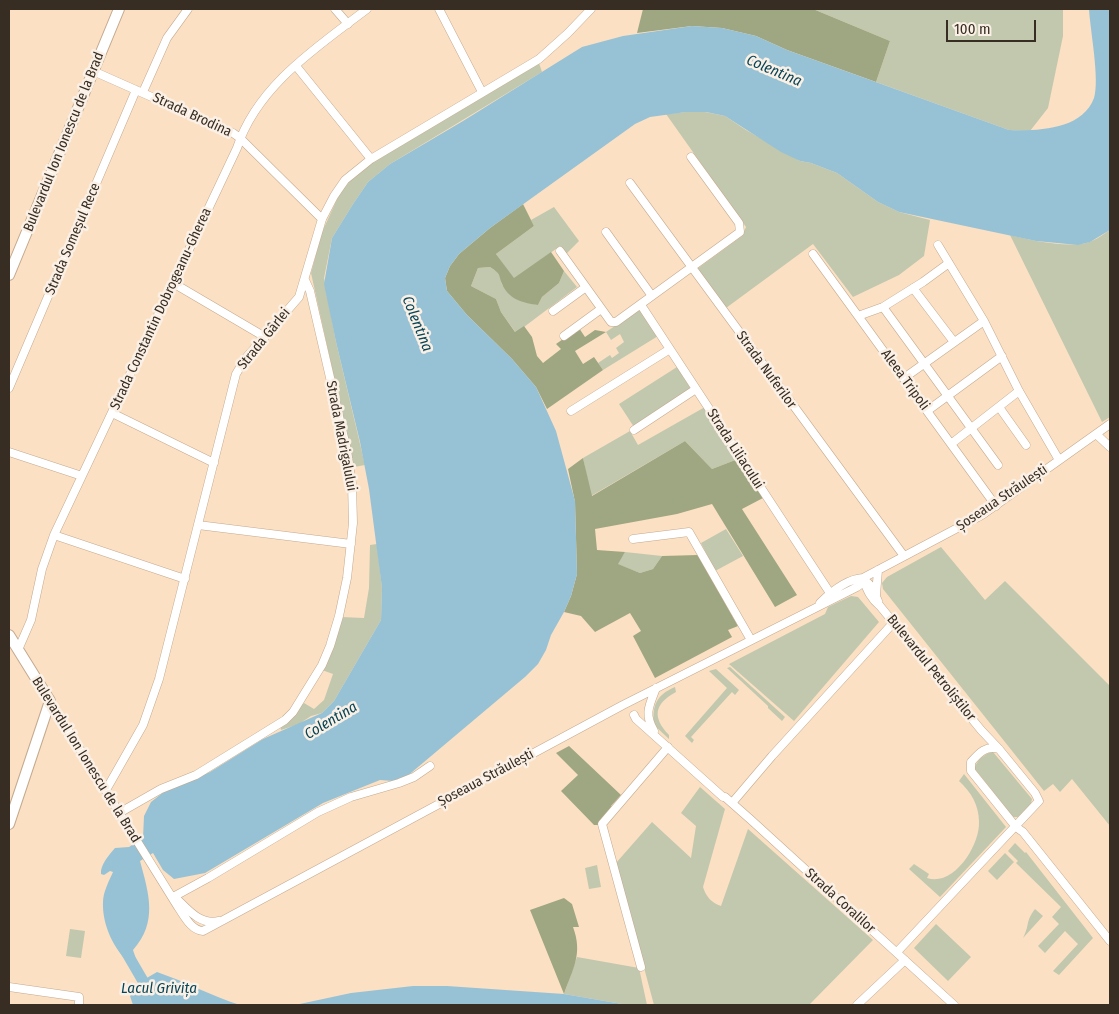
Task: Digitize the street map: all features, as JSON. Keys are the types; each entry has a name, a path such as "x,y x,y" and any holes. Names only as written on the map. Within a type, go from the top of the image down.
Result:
{"main road":[{"name":"Bulevardul Ion Ionescu de la Brad","path":"9,276 119,9"},
{"name":"Bulevardul Ion Ionescu de la Brad","path":"9,635 50,701"},
{"path":"9,824 50,701"}],"street":[{"name":"Strada Someșul Rece","path":"9,388 140,91 167,38 188,9"},
{"path":"335,9 348,24"},
{"name":"Strada Constantin Dobrogeanu-Gherea","path":"18,650 31,620 42,568 54,535 249,119 259,104 296,66 367,9"},
{"path":"439,9 482,92"},
{"name":"Strada Gârlei","path":"106,790 142,725 159,679 236,374 245,359 299,297 322,219 334,196 345,180 371,159 545,54 591,9"},
{"path":"296,66 371,159"},
{"name":"Strada Brodina","path":"93,71 226,129 240,138 322,219"},
{"path":"560,252 611,322 614,323 641,305 740,232 739,223 692,157"},
{"name":"Strada Nuferilor","path":"630,183 904,556"},
{"path":"606,232 652,296"},
{"path":"938,245 984,321 1019,391 1060,460"},
{"name":"Aleea Tripoli","path":"813,254 996,506"},
{"path":"858,316 883,307 948,263"},
{"name":"Strada Madrigalului","path":"120,813 161,789 196,775 293,712 322,665 330,646 347,578 353,500 347,451 310,291 305,280"},
{"path":"173,283 265,336"},
{"path":"553,311 586,287"},
{"path":"913,288 954,342"},
{"name":"Strada Liliacului","path":"641,305 830,593"},
{"path":"883,307 998,465"},
{"path":"564,336 601,309"},
{"path":"904,378 984,321"},
{"path":"571,411 670,349"},
{"path":"927,411 1002,356"},
{"path":"634,430 696,389"},
{"path":"951,444 1019,391"},
{"path":"999,407 1026,445"},
{"path":"112,413 214,463"},
{"name":"Șoseaua Străulești","path":"816,607 830,593 963,526 996,506 1110,424"},
{"path":"1096,434 1110,448"},
{"path":"9,452 82,476"},
{"path":"198,526 351,544"},
{"path":"633,539 689,532 752,640"},
{"path":"54,535 185,579"},
{"path":"854,589 877,601 878,570"},
{"name":"Șoseaua Străulești","path":"224,920 623,705 854,589 861,584 862,578"},
{"name":"Bulevardul Petroliștilor","path":"862,578 869,594 877,601 981,730 1000,749 1035,793 1039,801 1038,804 1016,827"},
{"path":"732,803 894,622"},
{"path":"654,731 648,717 649,707 656,688"},
{"name":"Bulevardul Ion Ionescu de la Brad","path":"50,701 152,866 195,929 206,931 224,920"},
{"name":"Strada Coralilor","path":"623,705 725,797"},
{"name":"Strada Coralilor","path":"634,715 636,719 732,803 954,1005"},
{"name":"Bulevardul Petroliștilor","path":"981,730 984,744 980,753 970,762 971,771 1016,827 1023,832 1110,941"},
{"path":"642,967 602,824 668,747"},
{"path":"980,753 988,748 1000,749"},
{"path":"175,896 318,812 351,797 407,780 430,766"},
{"path":"897,952 1016,827"},
{"name":"Bulevardul Ion Ionescu de la Brad","path":"164,884 193,915 212,922 224,920"},
{"path":"857,1005 905,960"},
{"path":"9,987 79,1001"}],"green space":[{"path":"643,9 813,9 890,41 876,82 787,50 756,36 722,28 692,26 637,33"},
{"path":"813,9 1063,9 1063,36 1048,108 1030,131 1009,130 876,82 890,41"},
{"path":"539,63 542,72 390,164 368,182 332,238 324,278 336,342 365,465 354,467 311,273 322,232 340,193 351,180 372,162"},
{"path":"705,112 725,116 800,161 837,173 878,202 899,212 930,220 924,256 899,275 853,297 813,244 726,308 697,269 742,236 746,227 666,114"},
{"path":"523,204 534,226 496,254 514,278 551,252 564,271 559,283 542,297 538,305 523,302 509,295 498,274 490,267 478,268 471,286 496,299 501,312 515,332 524,326 532,337 537,356 543,363 561,349 556,344 579,328 585,337 595,330 606,332 575,351 583,364 594,357 603,370 547,409 536,387 512,359 467,315 447,291 445,278 450,266 459,254"},
{"path":"554,207 579,241 566,254 560,246 514,279 496,254 534,226 531,220"},
{"path":"1110,230 1110,417 1102,422 1010,235 1071,245 1092,241"},
{"path":"490,267 500,274 502,285 538,305 542,297 559,283 564,271 577,287 516,333 501,312 496,299 471,286 478,268"},
{"path":"640,309 658,336 603,370 598,363 610,355 612,358 619,353 616,348 624,342 620,334 611,340 606,332"},
{"path":"677,367 691,389 634,427 619,404"},
{"path":"705,407 738,459 712,469 685,441 591,496 583,458 630,431 638,445"},
{"path":"685,441 712,469 738,459 763,498 742,509 797,595 775,607 712,504 677,514 595,529 597,550 625,552 618,564 640,573 653,569 662,556 698,555 738,626 728,630 732,637 655,678 633,636 641,631 630,613 595,632 581,616 564,612 577,574 575,502 568,469 583,458 592,496"},
{"path":"726,529 743,556 715,571 701,543"},
{"path":"377,544 382,588 381,620 334,701 322,713 281,730 280,725 304,703 314,709 324,700 333,674 322,670 341,617 364,618 369,588 370,545"},
{"path":"941,547 985,600 1005,581 1110,686 1110,826 1072,779 1060,792 1053,784 1044,791 883,589 882,583 887,577"},
{"path":"625,552 662,556 653,569 640,573 617,564"},
{"path":"851,596 858,597 879,622 794,721 729,664 825,614 828,607"},
{"path":"730,667 785,717 782,721 727,668"},
{"path":"716,669 739,690 735,695 732,692 691,737 694,740 692,743 685,736 727,688 709,671"},
{"path":"675,687 676,692 663,701 658,711 658,717 669,735 669,739 654,725 654,712 659,698"},
{"path":"569,746 621,795 611,806 613,808 598,825 594,825 561,791 578,775 556,753"},
{"path":"993,752 1032,799 1031,804 1018,817 1013,817 975,769 981,758"},
{"path":"964,774 1006,827 940,897 909,869 914,864 929,874 927,878 937,879 947,876 956,870 970,852 978,831 979,816 974,799 959,781"},
{"path":"700,787 725,809 703,887 712,901 721,906 748,829 873,940 809,1005 654,1005 616,863 652,822 691,858 696,826 681,813"},
{"path":"1015,843 1026,852 1093,938 1059,975 1053,971 1078,944 1065,931 1045,953 1038,946 1059,924 1052,917 1061,907 1016,863 1018,861 1008,851"},
{"path":"1005,853 1014,862 997,880 988,871"},
{"path":"597,865 601,887 589,889 585,868"},
{"path":"564,898 572,904 579,927 573,927 577,945 576,961 564,994 530,910"},
{"path":"1035,909 1043,916 1023,938 1030,917"},
{"path":"936,924 971,957 948,981 914,948"},
{"path":"70,929 85,931 81,958 66,956"},
{"path":"577,957 639,968 647,1005 628,1005 564,994"}],"water":[{"path":"1089,9 1110,9 1110,230 1090,242 1078,245 1036,241 899,212 878,202 837,173 800,161 781,152 725,116 706,112 686,112 650,117 635,124 490,228 459,254 450,266 445,278 447,291 467,315 512,359 536,387 556,431 575,501 577,574 571,596 551,635 546,650 538,664 525,677 405,778 393,781 380,780 323,803 205,873 174,879 163,870 153,853 140,861 148,896 149,918 141,939 133,950 137,962 131,965 125,959 114,945 103,911 103,898 113,872 101,874 103,864 108,857 115,848 129,847 143,838 144,816 151,802 165,791 210,772 263,739 322,713 334,701 381,620 382,588 369,489 324,284 332,238 368,182 390,164 582,47 623,36 692,26 722,28 756,36 787,50 1009,130 1033,130 1058,126 1080,117 1088,109 1094,98 1096,79"},
{"name":"Lacul Grivița","path":"157,972 240,1005 133,1005 130,996 133,986"},
{"path":"413,986 447,986 564,994 628,1005 295,1005 351,993"}],"waterway":[{"name":"Colentina","path":"125,950 157,1005"}]}
